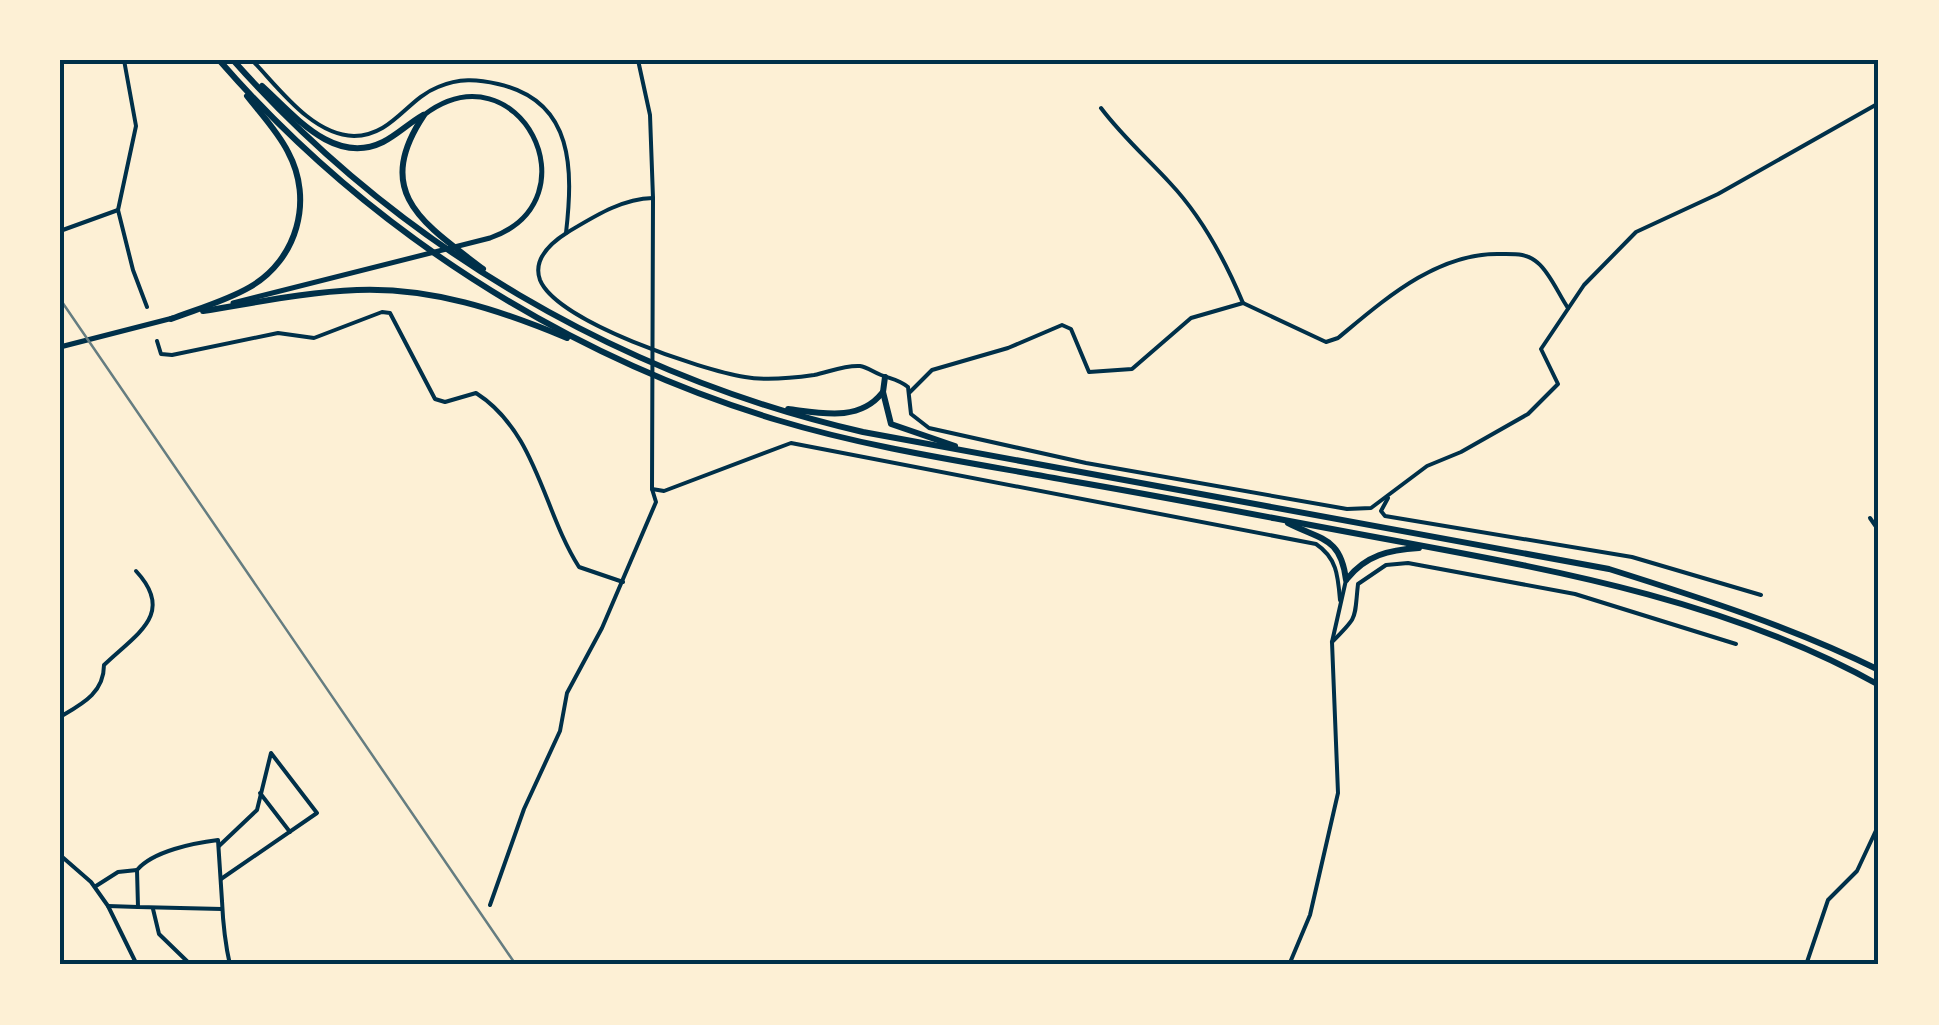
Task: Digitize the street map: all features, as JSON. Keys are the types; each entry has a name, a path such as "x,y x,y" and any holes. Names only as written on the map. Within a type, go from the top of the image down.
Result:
{"highway":[{"path":"171,319 240,292 265,276 289,247 299,217 298,179 290,154 219,60"},
{"path":"219,60 290,135 382,215 498,294 622,361"},
{"path":"233,60 312,132 338,146 357,149 377,145 424,115"},
{"path":"233,60 300,130 372,194 516,294 637,356 765,406 863,432 1609,569 1809,636 1879,670"},
{"path":"424,115 402,158 402,178 410,203 434,231 516,294"},
{"path":"203,311 343,290 422,293 500,312 733,406 838,437 1586,578 1725,618 1879,684"},
{"path":"886,377 883,392 888,418 898,429 990,456"},
{"path":"765,406 827,414 855,412 867,408 883,392"},
{"path":"1283,520 1334,546 1346,580"},
{"path":"1346,580 1358,564 1370,558 1428,547"}],"main road":[{"path":"60,347 490,238 518,222 538,192 542,158 533,131 506,106 482,98 450,100 424,115"}],"street":[{"path":"124,60 136,126 118,210 147,307"},
{"path":"252,60 310,118 334,133 357,136 383,129 430,90 459,80 481,80 524,94 548,111 561,133 570,162 566,233"},
{"path":"490,906 524,809 560,732 568,693 623,582 656,502 652,489 654,272 650,114 638,60"},
{"path":"652,198 636,198 616,205 566,233 542,254 539,278 546,290 573,312 679,361 758,379 864,366 902,382 910,392 910,414 929,428 1086,463 1347,509 1371,508 1427,466 1462,452 1528,414 1558,384 1541,349 1584,285 1636,232 1718,194 1879,103"},
{"path":"1101,108 1206,227 1243,303 1326,342 1338,338 1396,290 1454,262 1487,253 1524,254 1541,264 1568,308"},
{"path":"60,232 118,210"},
{"path":"910,392 932,370 1008,348 1062,325 1071,330 1089,372 1132,369 1191,318 1243,303"},
{"path":"157,341 161,354 172,355 278,333 314,338 382,312 390,313 434,399 445,402 476,393 514,432 536,470 580,567 623,582"},
{"path":"652,489 664,491 791,443 1316,544 1334,564 1340,600"},
{"path":"1389,497 1381,510 1385,516 1632,557 1761,595"},
{"path":"1870,518 1879,531"},
{"path":"1332,642 1355,618 1358,584 1386,565 1408,564 1575,594 1736,644"},
{"path":"60,716 87,701 104,680 104,665 152,620 150,586 136,570"},
{"path":"1289,965 1310,915 1338,793 1332,642 1346,580"},
{"path":"219,846 257,810 271,752 317,813 220,879"},
{"path":"260,793 290,832"},
{"path":"1806,965 1828,900 1856,870 1879,824"},
{"path":"94,887 118,872 136,870 143,863 187,846 218,840 223,938 230,965"},
{"path":"60,855 108,906 136,965"},
{"path":"136,870 138,907"},
{"path":"108,906 222,909"},
{"path":"152,907 159,934 191,965"}],"railway":[{"path":"60,299 516,965"}]}
